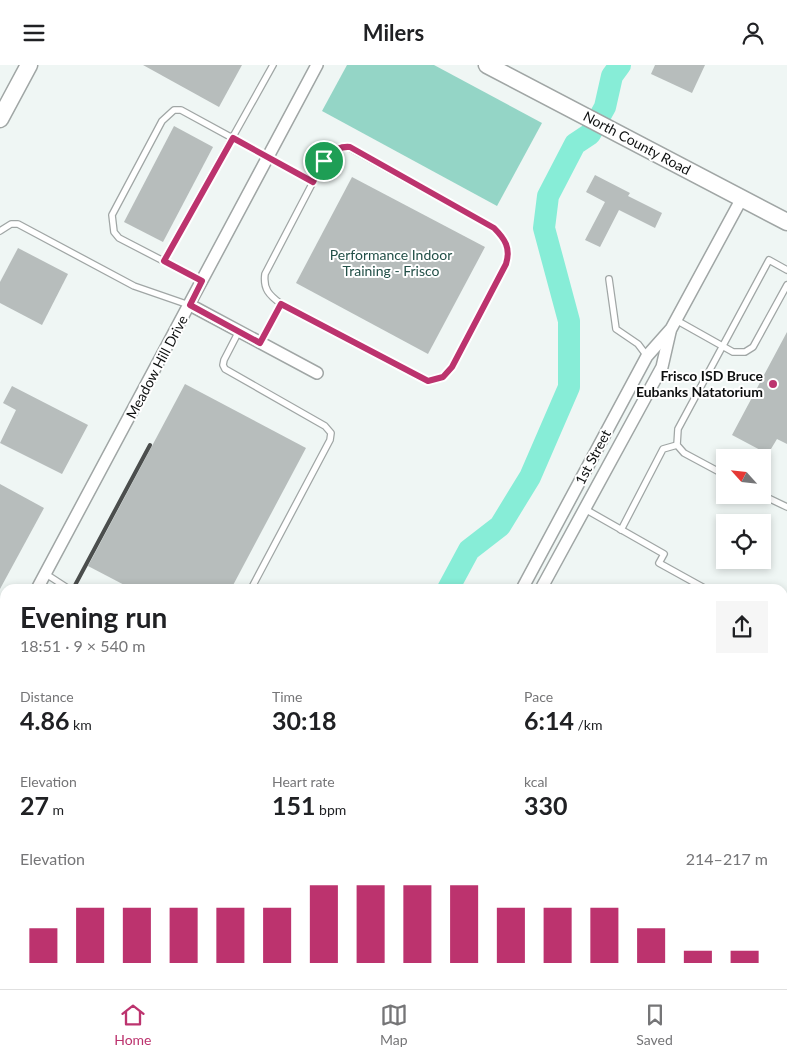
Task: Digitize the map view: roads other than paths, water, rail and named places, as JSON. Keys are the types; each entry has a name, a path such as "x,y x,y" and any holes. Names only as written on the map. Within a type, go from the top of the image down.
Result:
{"street":[{"path":"0,119 29,65"},
{"name":"Meadow Hill Drive","path":"40,584 317,65"},
{"name":"North County Road","path":"487,65 787,222"},
{"name":"1st Street","path":"525,584 647,356 673,325 742,198"},
{"path":"190,305 317,373"},
{"name":"1st Street","path":"544,584 662,367 673,325"},
{"path":"569,501 585,509"}],"lane":[{"path":"164,261 273,65"},
{"path":"202,281 119,238 114,232 112,225 112,215 168,113 181,110 313,182"},
{"path":"343,147 350,147 494,228 508,247 509,256 452,367 443,377 436,381 428,381 281,304 266,290 263,284 264,274 313,182 324,161 333,151 343,147"},
{"path":"0,231 10,224 18,223 134,286 190,305"},
{"path":"716,470 684,453 677,445 678,429 770,260 787,270"},
{"path":"609,279 616,329 638,344 647,356"},
{"path":"673,325 739,353 753,347 787,285"},
{"path":"260,343 281,304"},
{"path":"239,331 224,360 223,365 225,369 325,426 331,433 330,440 254,584"},
{"path":"621,530 664,449 677,445"},
{"path":"771,499 787,507"},
{"path":"585,509 664,554 659,563 697,584"},
{"path":"45,573 62,584"}],"waterway":[{"path":"451,584 469,550 500,526 530,477 569,387 569,321 544,228 548,196 575,144 590,134 605,107 612,76 620,65"}],"railway":[{"path":"76,584 150,445"}],"place":[{"name":"Frisco ISD Bruce Eubanks Natatorium","path":"773,384"}],"park label":[{"name":"Performance Indoor Training - Frisco","path":"391,263"}]}
